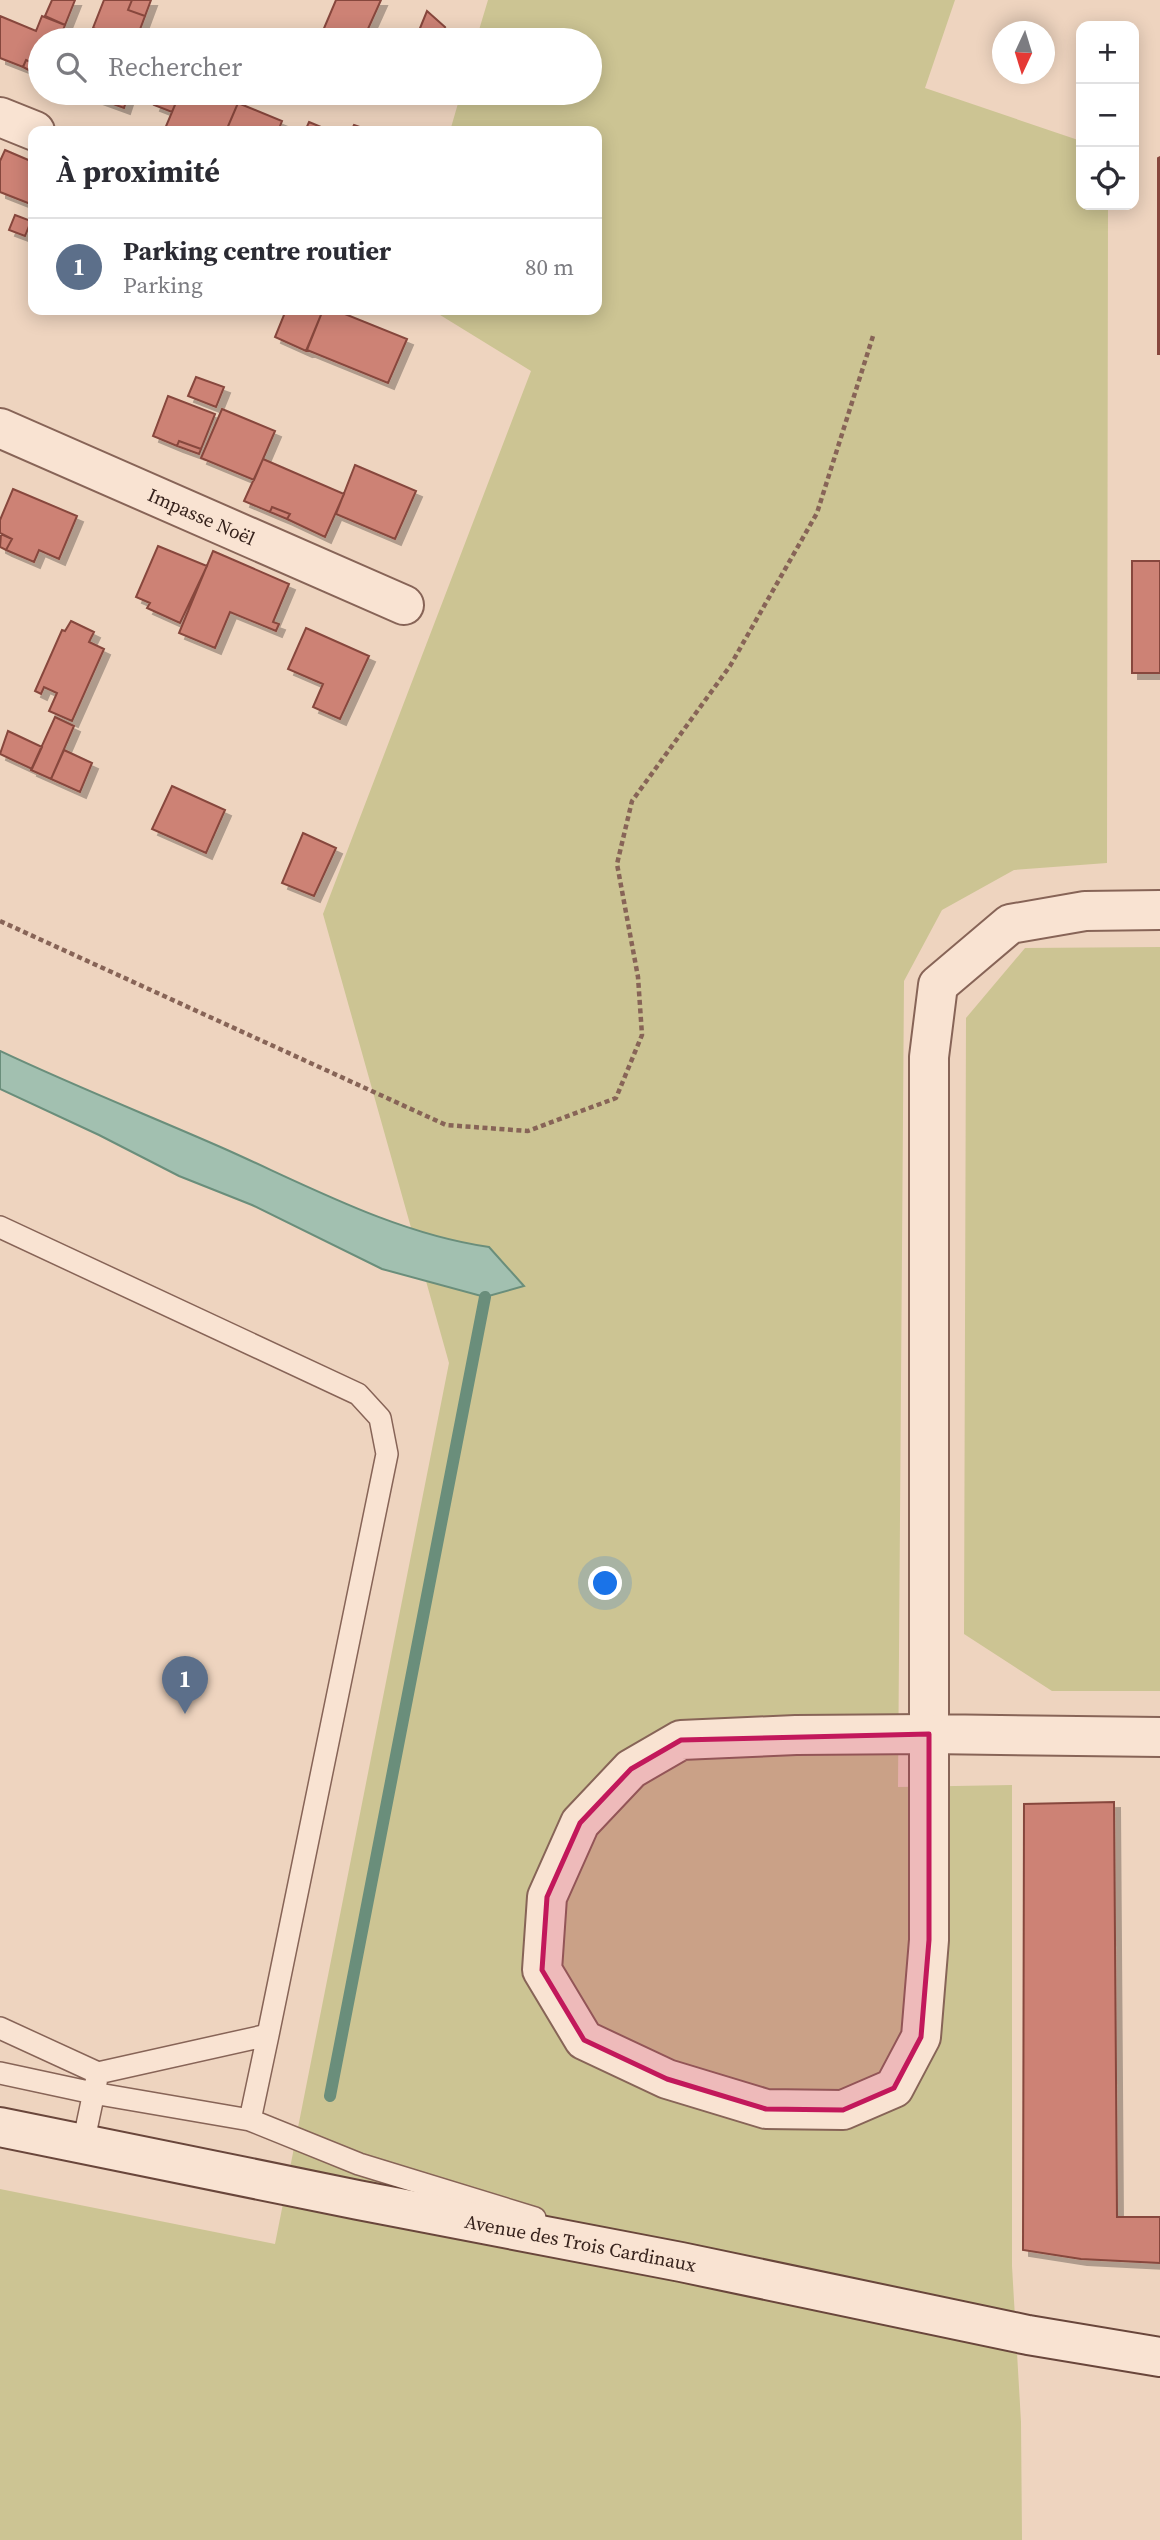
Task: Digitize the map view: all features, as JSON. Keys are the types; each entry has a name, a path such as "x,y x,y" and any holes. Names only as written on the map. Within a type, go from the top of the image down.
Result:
{"street":[{"path":"0,117 28,128"},
{"name":"Impasse Noël","path":"0,428 404,605"},
{"path":"1160,910 1086,911 1010,925 938,985 929,1057 929,1734 929,1940 921,2037 894,2088 842,2110 766,2109 667,2079 583,2040 541,1969 547,1897 580,1824 631,1769 681,1740 796,1735 929,1734 1160,1737"},
{"name":"Avenue des Trois Cardinaux","path":"0,2127 681,2262 1028,2335 1160,2357"}],"lane":[{"path":"0,1227 358,1394 380,1418 387,1454 250,2120"},
{"path":"0,2028 96,2083 268,2035"},
{"path":"0,2073 96,2083 250,2120 359,2164 681,2262"},
{"path":"83,2144 96,2083"}],"path":[{"path":"0,921 446,1125 528,1130 616,1098 642,1035 638,977 617,864 632,801 730,666 817,513 873,336"}],"highlighted area":[{"path":"929,1734 929,1940 921,2037 894,2088 843,2110 766,2109 667,2079 584,2040 542,1970 547,1897 580,1823 631,1769 681,1740"}],"shaded area":[{"path":"488,0 955,0 925,88 1076,139 1076,210 1108,210 1107,863 1014,870 942,910 904,981 898,1787 1012,1785 1012,2266 1021,2422 1022,2540 0,2540 0,2189 275,2244 449,1363 323,914 531,371 440,315 602,315 602,126 451,126 458,105 602,105 602,28 480,28"},
{"path":"1160,947 1160,1691 1052,1691 964,1634 966,1018 1025,948"},
{"path":"0,1051 354,1207 421,1232 489,1247 524,1286 485,1297 382,1269 252,1205 179,1176 0,1089"}],"building":[{"path":"52,0 75,0 65,25 45,16"},
{"path":"104,0 132,0 128,10 145,16 140,28 93,28"},
{"path":"132,0 151,0 145,16 128,10"},
{"path":"336,0 381,0 368,28 324,28"},
{"path":"427,11 445,27 445,28 420,28"},
{"path":"0,16 29,28 28,61 23,67 0,58"},
{"path":"42,16 65,25 64,28 37,28"},
{"path":"154,105 175,105 172,112"},
{"path":"175,105 237,105 228,126 166,126"},
{"path":"237,105 282,121 280,126 228,126"},
{"path":"5,150 28,160 28,203 0,192 0,161"},
{"path":"1160,157 1160,354 1158,354 1158,158"},
{"path":"15,215 28,220 25,236 9,230"},
{"path":"284,315 321,315 306,351 275,337"},
{"path":"321,315 347,315 407,339 388,383 307,350"},
{"path":"196,377 224,387 216,407 188,396"},
{"path":"168,396 215,414 201,449 179,441 177,446 153,436"},
{"path":"222,409 275,431 254,480 201,458"},
{"path":"179,441 201,449 199,454 177,446"},
{"path":"263,459 344,494 325,537 287,519 290,514 272,507 270,512 244,501"},
{"path":"355,465 416,491 395,539 336,514"},
{"path":"13,489 77,516 59,559 39,550 34,562 6,550 12,539 0,533 0,520"},
{"path":"272,507 290,514 287,519 270,512"},
{"path":"1,534 12,539 6,550 0,547"},
{"path":"158,546 207,566 180,623 147,608 150,603 136,597"},
{"path":"213,551 289,584 273,622 279,624 276,631 230,612 215,648 179,633"},
{"path":"1132,561 1160,561 1160,673 1132,673"},
{"path":"71,621 94,632 89,642 104,649 72,721 49,711 57,693 44,687 41,694 35,691 62,630 65,631"},
{"path":"306,628 369,656 340,719 313,707 323,684 288,669"},
{"path":"55,717 74,726 51,779 31,770"},
{"path":"8,731 42,747 32,769 0,754"},
{"path":"64,750 92,763 80,792 51,779"},
{"path":"172,786 225,810 206,853 152,829"},
{"path":"303,833 336,848 314,896 282,883"},
{"path":"1114,1802 1117,2217 1160,2217 1160,2263 1081,2259 1023,2250 1024,1804"}],"waterway":[{"path":"330,2096 485,1297"}],"place":[{"name":"Parking centre routier","path":"185,1714"}]}
